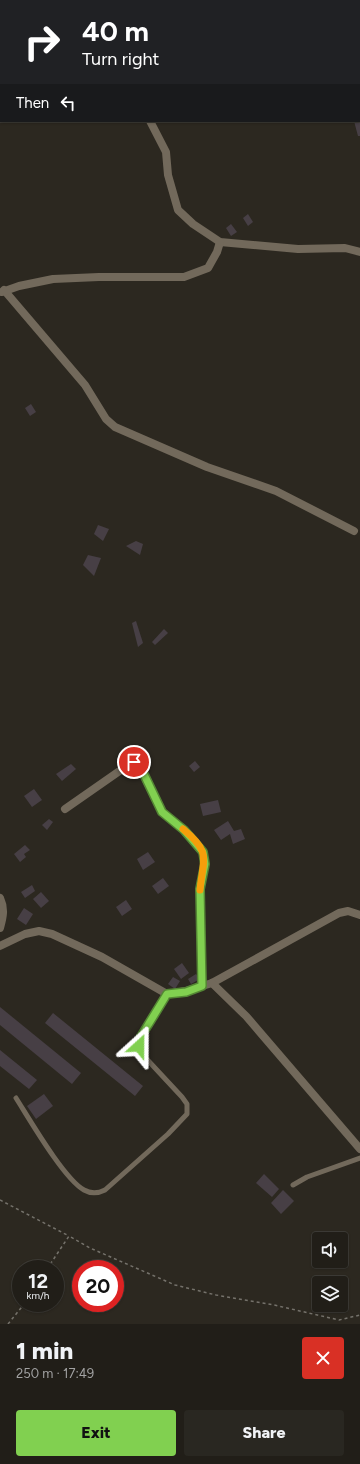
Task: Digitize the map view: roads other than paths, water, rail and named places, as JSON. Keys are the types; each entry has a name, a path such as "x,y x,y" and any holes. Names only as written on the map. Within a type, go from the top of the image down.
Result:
{"street":[{"path":"151,122 166,152 168,175 178,210 193,224 220,242 298,249 345,248 360,252"},
{"path":"220,242 217,252 208,268 184,277 99,277 53,279 2,291 85,385 106,419 115,427 207,467 276,491 354,531"},
{"path":"65,809 131,763 138,764 162,812 184,830 203,852 205,864 200,889 202,986"},
{"path":"0,898 4,907 4,914 0,928"},
{"path":"1,943 25,934 39,931 52,934 102,958 167,994 186,992 212,983 339,914 348,911 358,915"},
{"path":"212,983 246,1016 360,1150"}],"lane":[{"path":"16,1098 57,1160 76,1184 93,1193 105,1190 168,1134 187,1114 187,1104 142,1054 139,1046 140,1038 167,994"},
{"path":"293,1186 307,1177 360,1158"}]}
